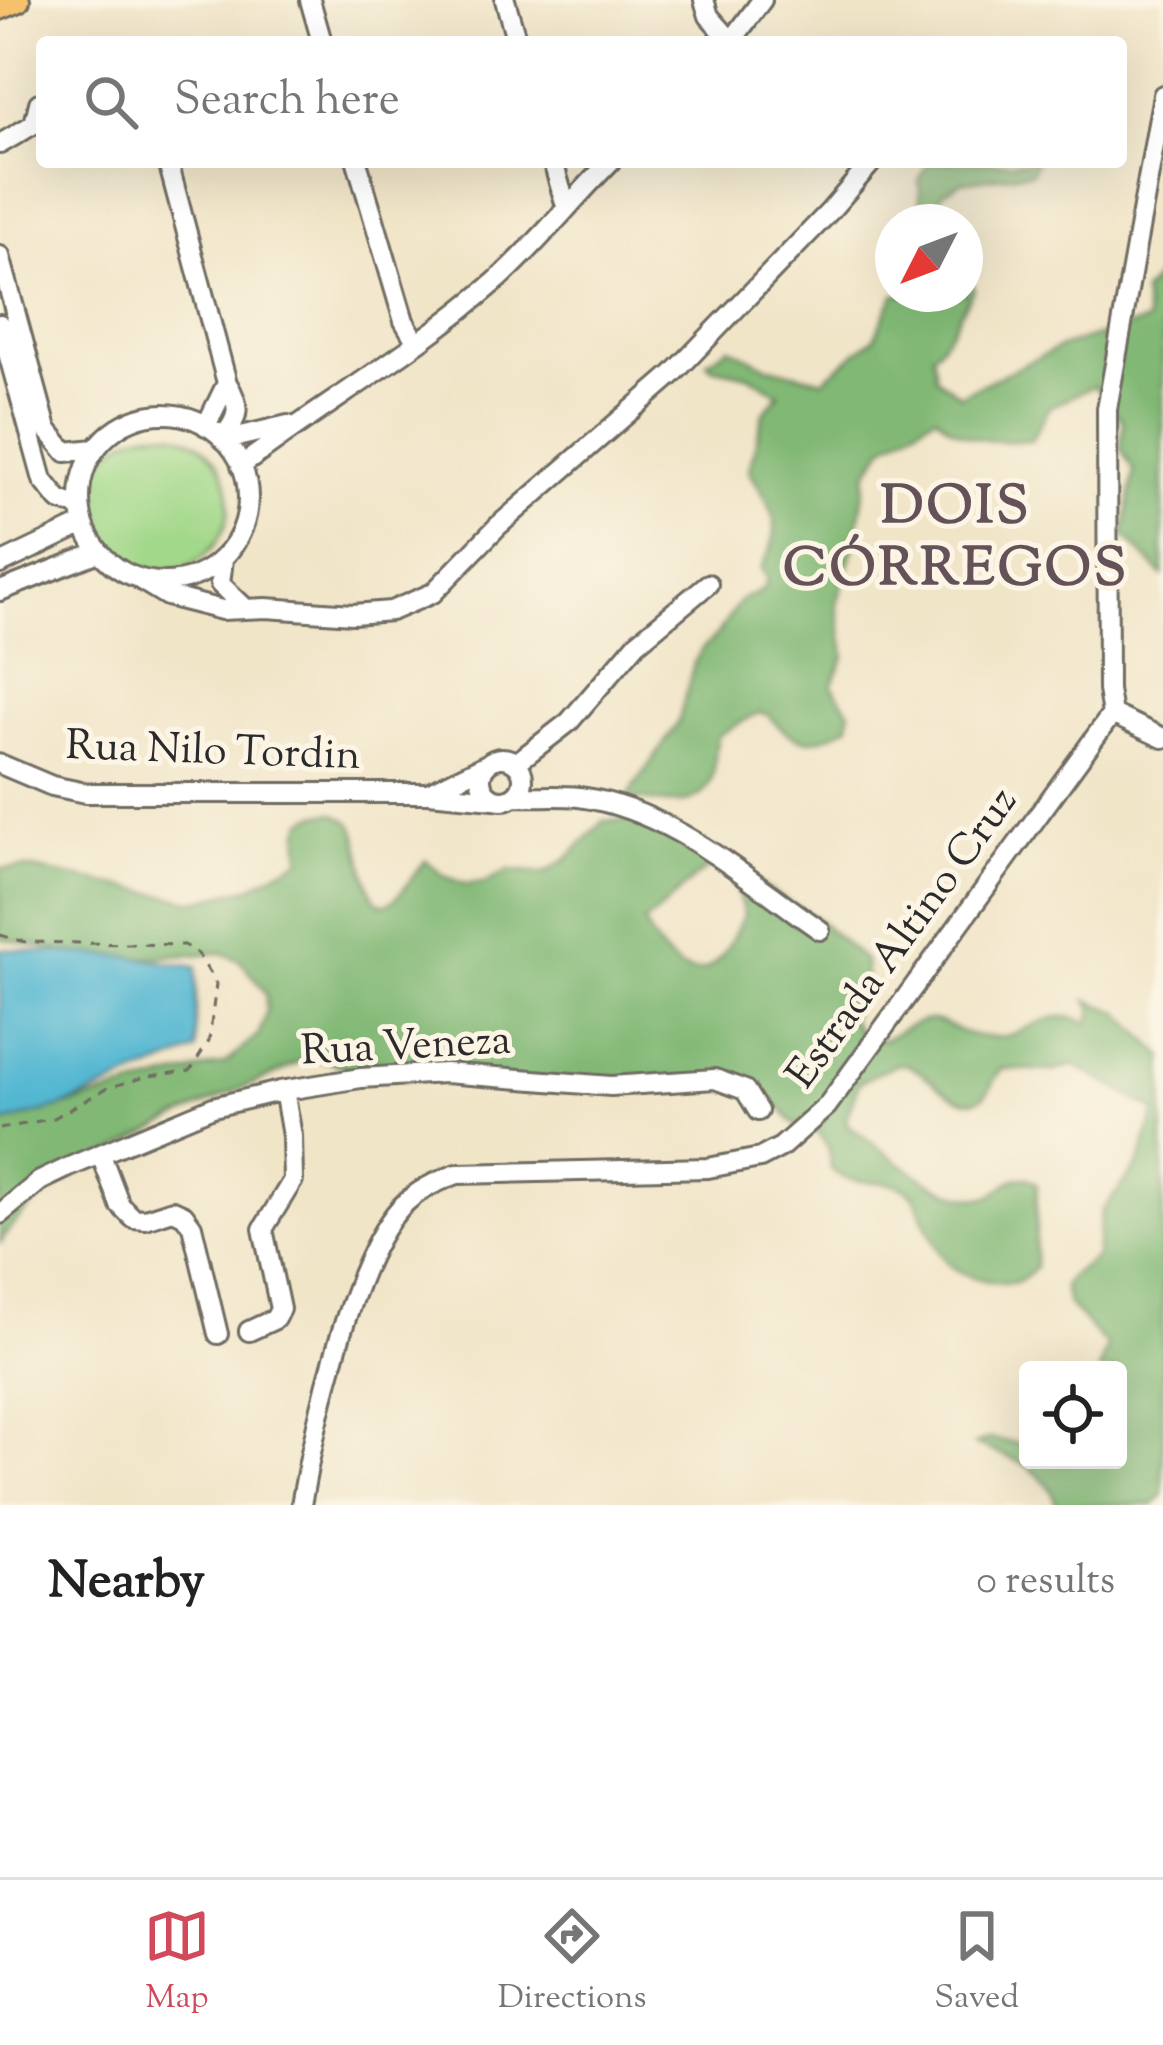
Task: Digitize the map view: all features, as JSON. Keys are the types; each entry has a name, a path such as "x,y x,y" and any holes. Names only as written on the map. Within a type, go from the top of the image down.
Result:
{"main road":[{"path":"0,7 17,0"}],"street":[{"path":"310,0 320,36"},
{"path":"505,0 515,36"},
{"path":"704,0 709,16 726,36"},
{"path":"735,36 762,0"},
{"path":"1163,95 1107,409 1108,690 1112,714 1163,738"},
{"path":"0,144 34,124 36,116"},
{"path":"170,168 238,411 236,422 218,435"},
{"path":"359,168 404,321 417,343"},
{"path":"555,168 566,206"},
{"path":"242,466 298,422 343,398 498,280 604,168"},
{"path":"244,608 220,584 223,559 244,524 248,504 242,466 218,435 179,416 156,414 111,432 95,449 82,477 82,516 99,552 117,568 167,596 222,610 372,613 413,604 433,593 498,526 673,374 867,168"},
{"path":"0,256 46,429 66,452 95,449"},
{"path":"0,324 43,480 59,500 82,516"},
{"path":"218,435 298,422"},
{"path":"0,564 82,516"},
{"path":"0,591 99,552"},
{"path":"139,579 187,580 223,559"},
{"path":"516,763 569,722 637,643 708,584"},
{"name":"Estrada Altino Cruz","path":"301,1505 343,1330 372,1257 398,1209 423,1188 457,1174 708,1168 760,1158 781,1147 815,1121 853,1073 1112,714"},
{"path":"500,758 516,763 524,778 504,798 482,783 487,764 500,758"},
{"name":"Rua Nilo Tordin","path":"0,764 39,782 86,793 578,797 646,817 680,834 820,930"},
{"name":"Rua Nilo Tordin","path":"428,793 487,764"},
{"name":"Rua Veneza","path":"0,1214 40,1181 213,1107 361,1078 446,1073 611,1085 715,1079 745,1090 758,1111"},
{"path":"249,1331 275,1319 280,1309 263,1229 293,1180 284,1090"},
{"path":"100,1155 120,1205 133,1218 172,1210 192,1226 218,1334"}],"path":[{"path":"0,935 26,941 184,945 206,963 216,984 209,1041 190,1071 107,1088 55,1118 0,1130"}],"green space":[{"path":"926,168 1034,168 1032,172 961,182 941,194 940,204 921,204 919,181"},
{"path":"1163,270 1163,576 1124,535 1134,471 1121,449 1123,421 1094,386 1050,407 1031,440 980,439 957,431 936,415 885,446 867,473 856,540 837,604 845,655 832,686 850,711 849,725 825,737 805,740 767,714 758,713 719,735 712,778 695,799 663,803 631,798 628,796 678,723 702,649 740,601 765,585 761,568 774,540 774,518 749,470 763,414 779,394 749,375 707,362 729,347 769,367 823,380 874,338 886,312 961,312 933,353 936,377 960,395 1063,346 1147,322 1143,293"},
{"path":"159,432 186,437 209,452 224,475 229,502 224,529 209,552 186,567 159,572 132,567 109,552 94,529 89,502 94,475 109,452 132,437"},
{"path":"334,813 351,823 371,891 385,904 400,894 426,860 444,876 465,884 484,883 509,870 545,873 567,859 603,821 642,819 715,865 644,923 665,955 697,971 719,959 744,915 735,882 740,872 818,920 865,961 866,976 851,1019 860,1032 873,1038 884,1040 931,1020 990,1037 1059,1017 1089,1023 1093,1010 1087,1000 1119,1012 1163,1056 1163,1494 1154,1505 1056,1505 1045,1481 1030,1469 1127,1469 1127,1361 1102,1361 1107,1346 1068,1304 1064,1287 1096,1257 1101,1212 1139,1164 1156,1111 1074,1065 1055,1071 1002,1069 987,1093 967,1101 912,1067 898,1064 859,1082 846,1119 898,1162 956,1193 992,1196 1008,1182 1024,1177 1037,1183 1035,1268 1012,1283 955,1269 941,1254 910,1192 891,1183 840,1176 831,1169 829,1149 818,1133 796,1126 780,1107 758,1095 727,1084 365,1076 319,1060 297,1063 211,1102 84,1169 47,1194 0,1244 0,1123 226,1063 259,1034 266,994 240,961 222,953 105,960 0,938 0,869 28,868 195,901 249,888 301,859 302,824 312,816"},
{"path":"988,1439 1019,1443 1019,1463 975,1444"}],"water":[{"path":"0,949 134,957 196,967 196,1051 61,1107 0,1124"}],"district":[{"name":"DOIS CÓRREGOS","path":"956,540"}]}
